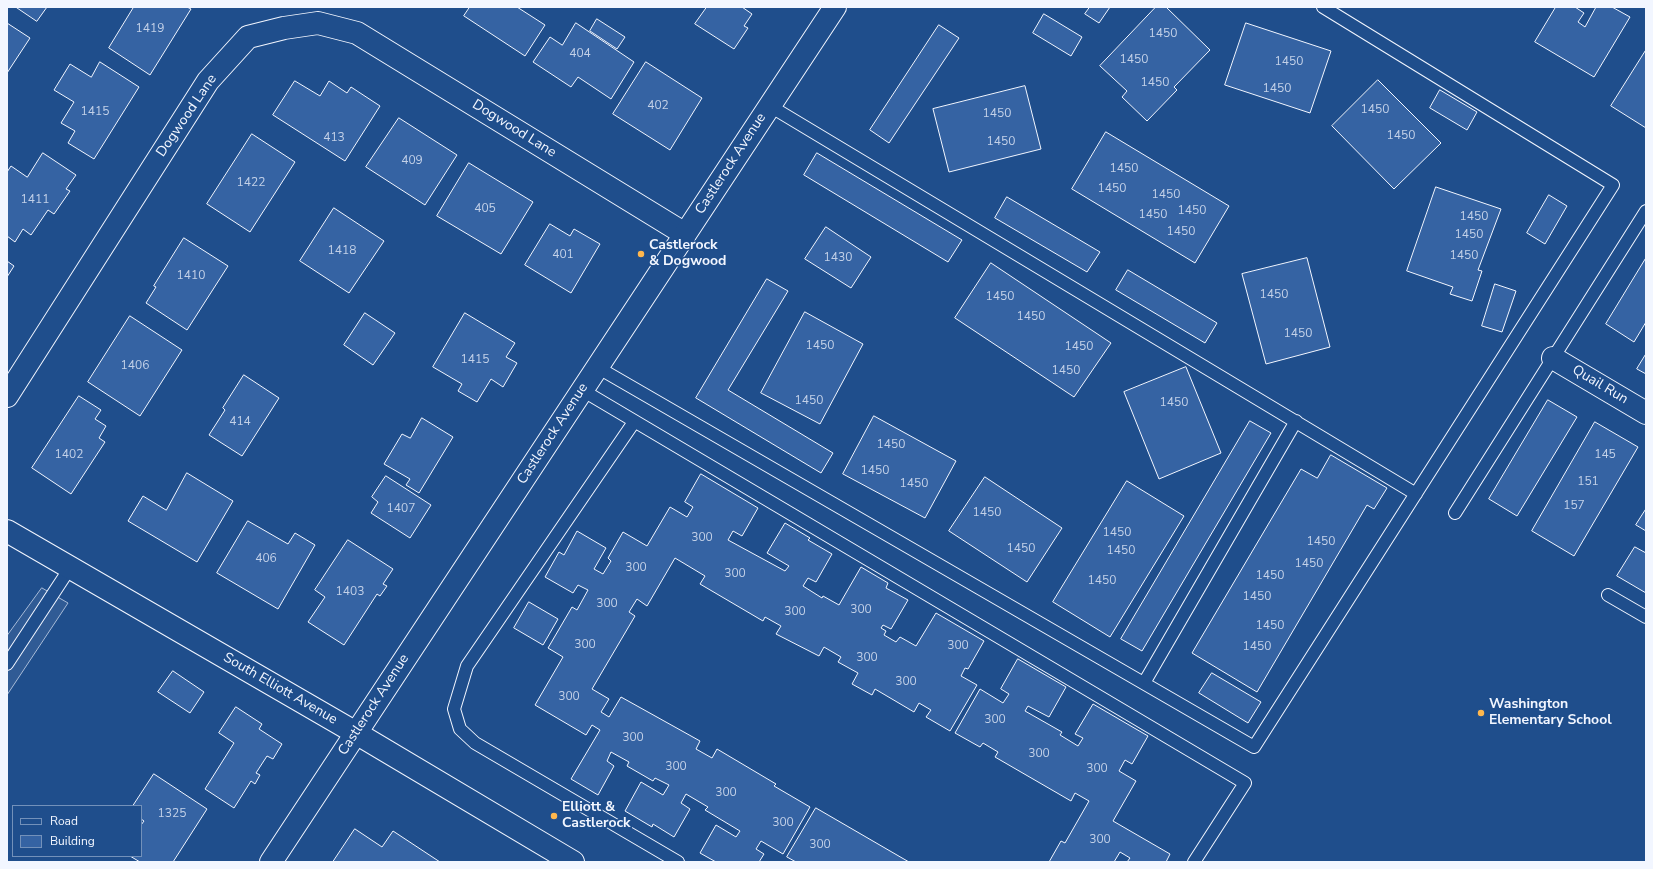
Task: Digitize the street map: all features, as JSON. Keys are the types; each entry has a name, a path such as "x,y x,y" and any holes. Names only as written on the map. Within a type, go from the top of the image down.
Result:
{"street":[{"name":"Castlerock Avenue","path":"271,862 835,7"},
{"name":"Dogwood Lane","path":"7,396 208,81 248,37 277,30 318,23 357,33 685,234"},
{"name":"Quail Run","path":"1553,358 1646,413"},
{"name":"South Elliott Avenue","path":"7,532 356,733 573,862"}],"lane":[{"path":"597,367 1254,747 1613,185 1323,7"},
{"path":"770,106 1416,494"},
{"path":"1455,513 1646,211"},
{"path":"582,390 1245,783 1194,862"},
{"path":"1144,683 1296,421"},
{"path":"634,422 467,666 454,709 460,729 475,743 678,862"},
{"path":"7,664 70,568"},
{"path":"1608,595 1646,617"}],"shaded area":[{"path":"42,588 68,603 7,695 7,636"}],"building":[{"path":"16,7 47,7 37,21"},
{"path":"134,7 187,7 191,9 150,75 109,48"},
{"path":"470,7 517,7 545,25 525,56 464,16"},
{"path":"707,7 742,7 752,14 744,26 748,28 734,49 695,24"},
{"path":"1090,7 1110,7 1099,23 1085,14"},
{"path":"1156,7 1166,7 1210,50 1174,87 1177,90 1147,121 1122,97 1127,91 1100,66"},
{"path":"1556,7 1575,7 1584,13 1578,22 1585,27 1596,7 1612,7 1630,17 1594,77 1535,42"},
{"path":"1044,14 1082,37 1071,56 1033,33"},
{"path":"597,19 625,37 617,49 590,31"},
{"path":"7,23 30,38 7,73"},
{"path":"576,23 634,62 611,99 578,77 571,87 533,62 550,37 562,45"},
{"path":"1246,23 1331,51 1310,113 1225,85"},
{"path":"939,25 959,38 889,143 870,130"},
{"path":"1646,50 1646,128 1611,106"},
{"path":"100,62 139,87 94,159 68,143 75,131 61,123 74,102 54,90 70,64 91,77"},
{"path":"646,62 702,98 670,150 613,114"},
{"path":"1378,80 1441,143 1394,189 1332,126"},
{"path":"295,81 320,96 329,81 347,93 351,87 380,106 345,161 273,115"},
{"path":"1025,86 1041,149 949,172 933,109"},
{"path":"1440,90 1477,112 1467,130 1430,108"},
{"path":"399,118 457,155 425,205 366,167"},
{"path":"1106,132 1229,206 1195,263 1072,189"},
{"path":"252,134 295,162 250,232 207,204"},
{"path":"43,153 76,175 66,189 70,191 54,214 48,210 31,235 23,229 15,242 7,236 7,172 11,166 27,177"},
{"path":"817,153 962,240 948,262 804,175"},
{"path":"469,163 533,202 501,254 437,216"},
{"path":"1436,187 1501,209 1478,270 1482,271 1472,301 1450,294 1453,287 1407,271"},
{"path":"1549,195 1567,206 1545,244 1527,233"},
{"path":"1007,197 1100,252 1087,272 995,218"},
{"path":"334,208 384,241 349,293 300,261"},
{"path":"550,224 570,236 574,229 600,244 571,293 525,265"},
{"path":"826,227 871,257 851,288 805,259"},
{"path":"184,238 228,266 187,330 146,303 156,287 154,286"},
{"path":"1307,258 1330,347 1266,364 1242,274"},
{"path":"1646,258 1646,322 1634,342 1606,324"},
{"path":"7,261 14,266 7,277"},
{"path":"991,263 1111,343 1074,397 955,318"},
{"path":"1128,270 1217,323 1205,343 1116,290"},
{"path":"767,279 788,291 728,390 833,453 821,473 696,398"},
{"path":"1495,284 1516,291 1502,332 1482,326"},
{"path":"805,312 863,344 820,424 761,393"},
{"path":"365,313 395,333 373,365 344,345"},
{"path":"465,313 515,343 506,357 517,363 503,387 491,379 477,402 458,391 462,384 433,367"},
{"path":"130,316 182,350 140,416 88,382"},
{"path":"1646,354 1646,374 1637,369"},
{"path":"1186,367 1221,453 1159,479 1124,392"},
{"path":"244,375 279,398 242,456 209,435 225,410 223,408"},
{"path":"79,396 101,410 95,419 106,426 99,438 105,442 71,494 32,468"},
{"path":"1548,400 1577,417 1517,516 1489,499"},
{"path":"874,416 956,461 925,518 843,474"},
{"path":"422,418 453,437 419,493 406,485 410,479 384,464 402,434 410,438"},
{"path":"1250,421 1271,433 1142,651 1121,639"},
{"path":"1595,422 1638,447 1574,556 1532,531"},
{"path":"1331,455 1387,488 1374,509 1367,505 1257,692 1192,653 1301,469 1317,478"},
{"path":"187,473 233,501 197,562 128,521 143,496 166,510"},
{"path":"701,474 758,508 742,536 733,531 728,540 785,571 789,566 767,553 785,523 810,538 808,540 832,554 816,582 808,578 803,586 822,598 823,596 839,605 861,567 888,583 886,588 908,600 891,629 883,625 881,628 886,631 884,635 896,642 900,637 916,646 936,613 984,641 968,669 965,668 961,676 977,685 950,731 926,717 931,710 919,703 914,712 875,689 872,695 852,684 858,673 838,662 841,657 824,647 819,656 776,634 781,626 765,617 763,621 700,584 705,576 675,558 647,606 637,599 629,612 635,616 592,689 609,699 601,712 609,717 621,697 700,741 696,749 712,758 717,749 776,784 774,786 810,807 783,854 761,841 756,849 764,854 759,862 716,862 700,853 716,825 736,837 740,831 705,810 708,807 686,794 681,803 690,809 674,837 653,824 652,827 625,811 641,782 663,795 669,785 655,778 653,781 627,766 629,762 611,752 607,761 614,766 598,795 571,779 600,730 592,725 586,735 535,705 563,657 548,648 572,607 577,610 588,590 578,585 573,593 545,577 559,552 564,555 577,531 606,548 594,569 603,574 611,561 608,558 623,532 647,546 670,507 687,517 693,507 685,502"},
{"path":"386,476 431,505 410,538 371,513 378,502 372,497"},
{"path":"985,477 1062,528 1027,582 949,531"},
{"path":"1127,481 1184,516 1110,637 1053,602"},
{"path":"1646,509 1646,531 1636,525"},
{"path":"248,521 288,544 295,533 315,545 278,609 217,573"},
{"path":"348,540 393,569 383,584 387,586 380,596 377,594 344,645 308,622 325,597 315,590"},
{"path":"1635,547 1646,553 1646,593 1617,576"},
{"path":"529,602 558,619 543,645 514,628"},
{"path":"1018,659 1066,687 1049,717 1028,706 1025,711 1062,732 1060,735 1078,746 1083,738 1075,734 1093,704 1148,736 1132,764 1125,760 1119,771 1136,781 1113,821 1170,854 1166,862 1127,862 1130,858 1120,852 1114,862 1049,862 1061,841 1065,843 1089,801 1075,793 1071,801 995,757 998,752 983,743 980,747 955,733 980,689 1003,703 1009,694 1001,689"},
{"path":"173,671 204,692 190,713 158,692"},
{"path":"1212,673 1261,702 1248,723 1199,693"},
{"path":"236,707 262,724 259,729 282,744 273,759 267,756 256,773 260,775 255,784 251,781 234,808 205,789 234,743 219,733"},
{"path":"154,774 207,809 173,862 140,862 132,857 142,857 142,824 144,821 142,820 142,805 134,805"},
{"path":"816,808 909,862 796,862 787,857"},
{"path":"355,829 382,847 393,831 440,862 333,862"}],"place":[{"name":"Castlerock & Dogwood","path":"641,254"},
{"name":"Washington Elementary School","path":"1481,713"},
{"name":"Elliott & Castlerock","path":"554,816"}]}
